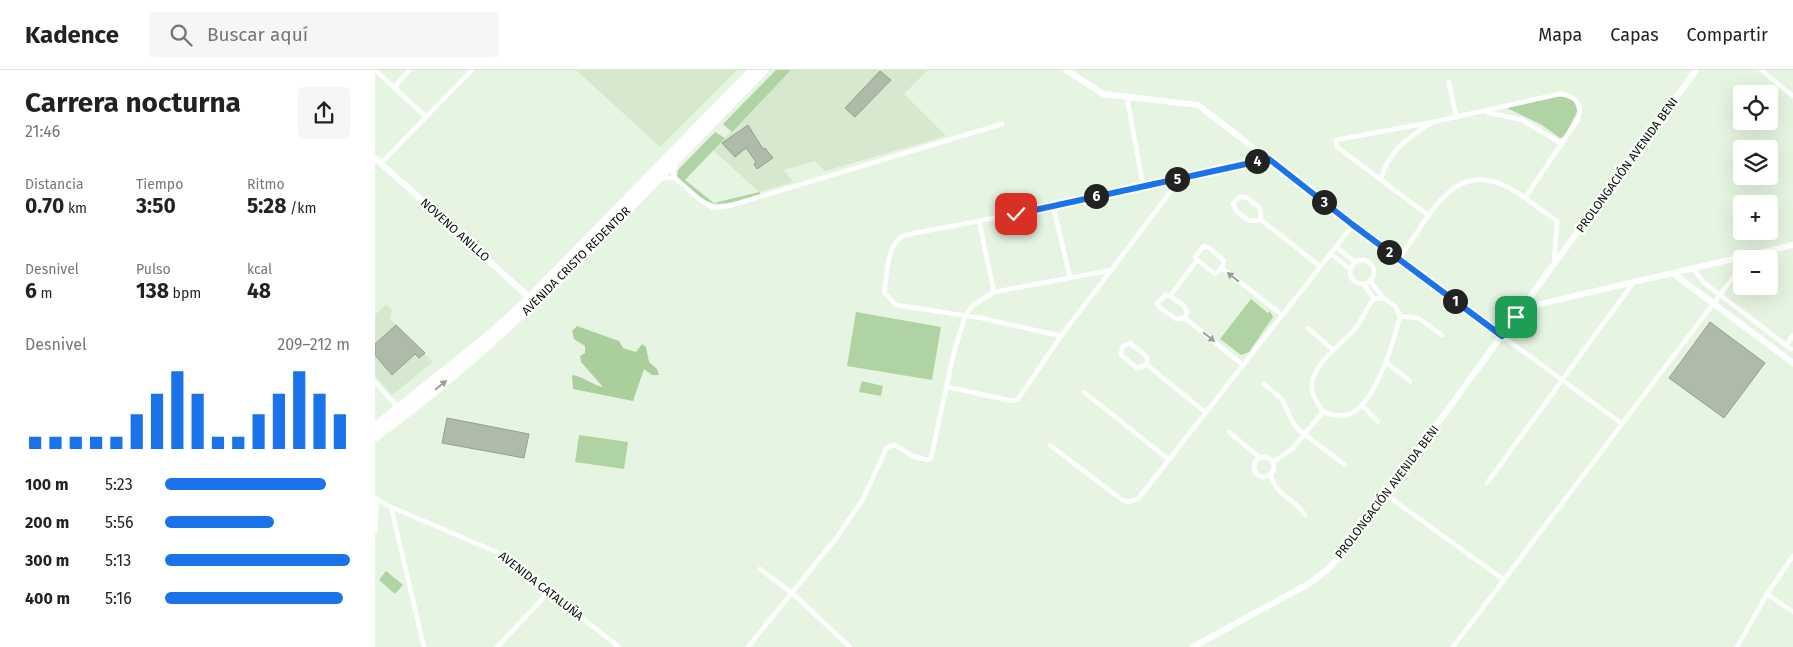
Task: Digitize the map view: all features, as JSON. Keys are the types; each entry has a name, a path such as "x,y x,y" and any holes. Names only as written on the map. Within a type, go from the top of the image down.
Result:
{"highway":[{"name":"AVENIDA CRISTO REDENTOR","path":"375,427 399,409 530,298 753,70"},
{"name":"AVENIDA CRISTO REDENTOR","path":"375,437 477,356 525,314 764,70"}],"street":[{"path":"375,70 426,117"},
{"path":"394,88 409,70"},
{"path":"378,165 472,70"},
{"path":"1067,70 1093,90 1103,94 1198,105 1353,225 1621,423"},
{"name":"PROLONGACIÓN AVENIDA BENI","path":"1523,308 1696,70"},
{"path":"1761,70 1793,95"},
{"path":"1449,82 1456,117"},
{"path":"1429,216 1337,146 1337,140 1433,122 1559,94 1569,95 1578,103 1579,115 1562,144 1525,198"},
{"path":"1127,98 1143,185"},
{"path":"1479,111 1522,120 1562,144"},
{"path":"1381,179 1388,161 1399,146 1433,122"},
{"path":"680,154 673,173 675,178 699,199 713,208 729,206 1002,124"},
{"name":"NOVENO ANILLO","path":"375,158 378,165 530,298"},
{"path":"1061,336 965,316 896,305 884,292 893,245 897,238 905,234 979,222 1269,159"},
{"path":"654,181 664,177 675,178"},
{"path":"947,387 1013,402 1021,395 1061,336 1181,178"},
{"path":"1399,259 1429,216 1454,187 1477,178 1505,184 1557,221 1554,266"},
{"path":"1261,220 1261,208 1246,198 1240,196 1233,203 1236,211 1249,221 1261,220 1320,266"},
{"path":"1053,206 1070,278"},
{"path":"979,222 994,292"},
{"path":"1050,445 1123,500 1128,502 1138,499 1353,225"},
{"path":"1775,250 1793,245"},
{"path":"1204,246 1209,248 1224,261 1222,268 1215,274 1195,257 1204,246"},
{"path":"1336,247 1355,262"},
{"path":"1331,254 1350,269 1353,280 1364,284 1374,299"},
{"path":"1170,296 1197,260"},
{"path":"1350,269 1355,262 1362,260 1370,263 1374,274 1370,281 1364,284"},
{"path":"1502,336 1523,308 1733,260"},
{"path":"1222,268 1282,315"},
{"path":"1694,269 1703,282 1791,349"},
{"path":"748,647 837,537 863,499 887,447 895,445 912,456 927,460 931,458 954,352 965,316 973,305 994,292 1112,270"},
{"path":"1675,274 1793,363"},
{"path":"1453,647 1733,277"},
{"path":"1370,281 1383,298 1395,306 1400,316 1387,363 1363,405 1348,415 1338,416 1323,412 1314,398 1311,384 1333,350 1356,328 1367,306 1374,299 1383,298"},
{"path":"1487,484 1633,284"},
{"path":"1185,318 1187,312 1184,306 1170,296 1166,295 1157,304 1176,319 1185,318 1243,364"},
{"path":"1400,316 1419,318 1442,335"},
{"path":"1308,328 1333,350"},
{"name":"PROLONGACIÓN AVENIDA BENI","path":"1193,647 1310,583 1327,570 1342,554 1502,336"},
{"path":"1786,345 1793,336"},
{"path":"1130,343 1147,357 1147,365 1137,368 1121,355 1122,347 1130,343"},
{"path":"1387,363 1410,381"},
{"path":"1147,365 1205,412"},
{"path":"375,382 399,409"},
{"path":"1263,384 1281,399 1292,421 1306,435 1345,466"},
{"path":"1084,392 1168,459"},
{"path":"1363,405 1378,422"},
{"path":"1273,462 1292,449 1306,435 1323,412"},
{"path":"1229,432 1259,457 1268,458 1273,462 1274,468 1271,474 1275,488 1300,508 1305,515"},
{"path":"1259,457 1254,462 1255,472 1261,476 1271,474"},
{"path":"1385,494 1504,580"},
{"path":"375,531 376,499"},
{"name":"AVENIDA CATALUÑA","path":"376,499 501,554 619,647"},
{"path":"391,507 424,647"},
{"path":"1737,647 1767,594 1793,556"},
{"path":"761,569 792,593 850,647"},
{"path":"497,647 549,592"},
{"path":"1767,594 1793,612"}],"shaded area":[{"path":"576,70 737,70 660,147"},
{"path":"791,70 928,70 904,94 946,136 825,171 815,161 783,170 794,182 759,192 713,150"},
{"path":"386,304 392,310 390,319 433,362 392,395 375,376 375,315"}],"green space":[{"path":"776,70 791,70 732,132 723,124"},
{"path":"1561,96 1574,101 1578,110 1564,137 1560,138 1542,125 1507,108"},
{"path":"715,132 725,138 685,180 714,203 759,192 761,194 734,202 715,204 699,196 677,177 678,170"},
{"path":"1251,299 1268,313 1270,311 1273,317 1249,352 1241,355 1220,339"},
{"path":"856,312 941,327 932,380 847,366"},
{"path":"577,326 619,341 623,348 636,352 642,344 646,347 649,362 657,369 659,375 652,375 644,369 633,401 573,389 572,375 603,387 581,362 580,356 585,353 585,346 574,339 572,331"},
{"path":"862,381 883,386 881,396 859,392"},
{"path":"579,435 628,442 624,469 575,462"},
{"path":"386,571 403,585 395,594 379,580"}],"building":[{"path":"880,71 891,80 855,117 845,108"},
{"path":"748,125 763,149 765,148 773,158 757,169 754,164 756,162 746,148 735,157 722,143"},
{"path":"1710,322 1765,363 1724,418 1669,378"},
{"path":"396,325 425,353 419,358 415,354 392,375 375,355 375,344"},
{"path":"447,418 529,434 524,458 442,443"}],"route":[{"path":"1016,214 1269,159 1353,225 1502,336 1516,317"}]}
